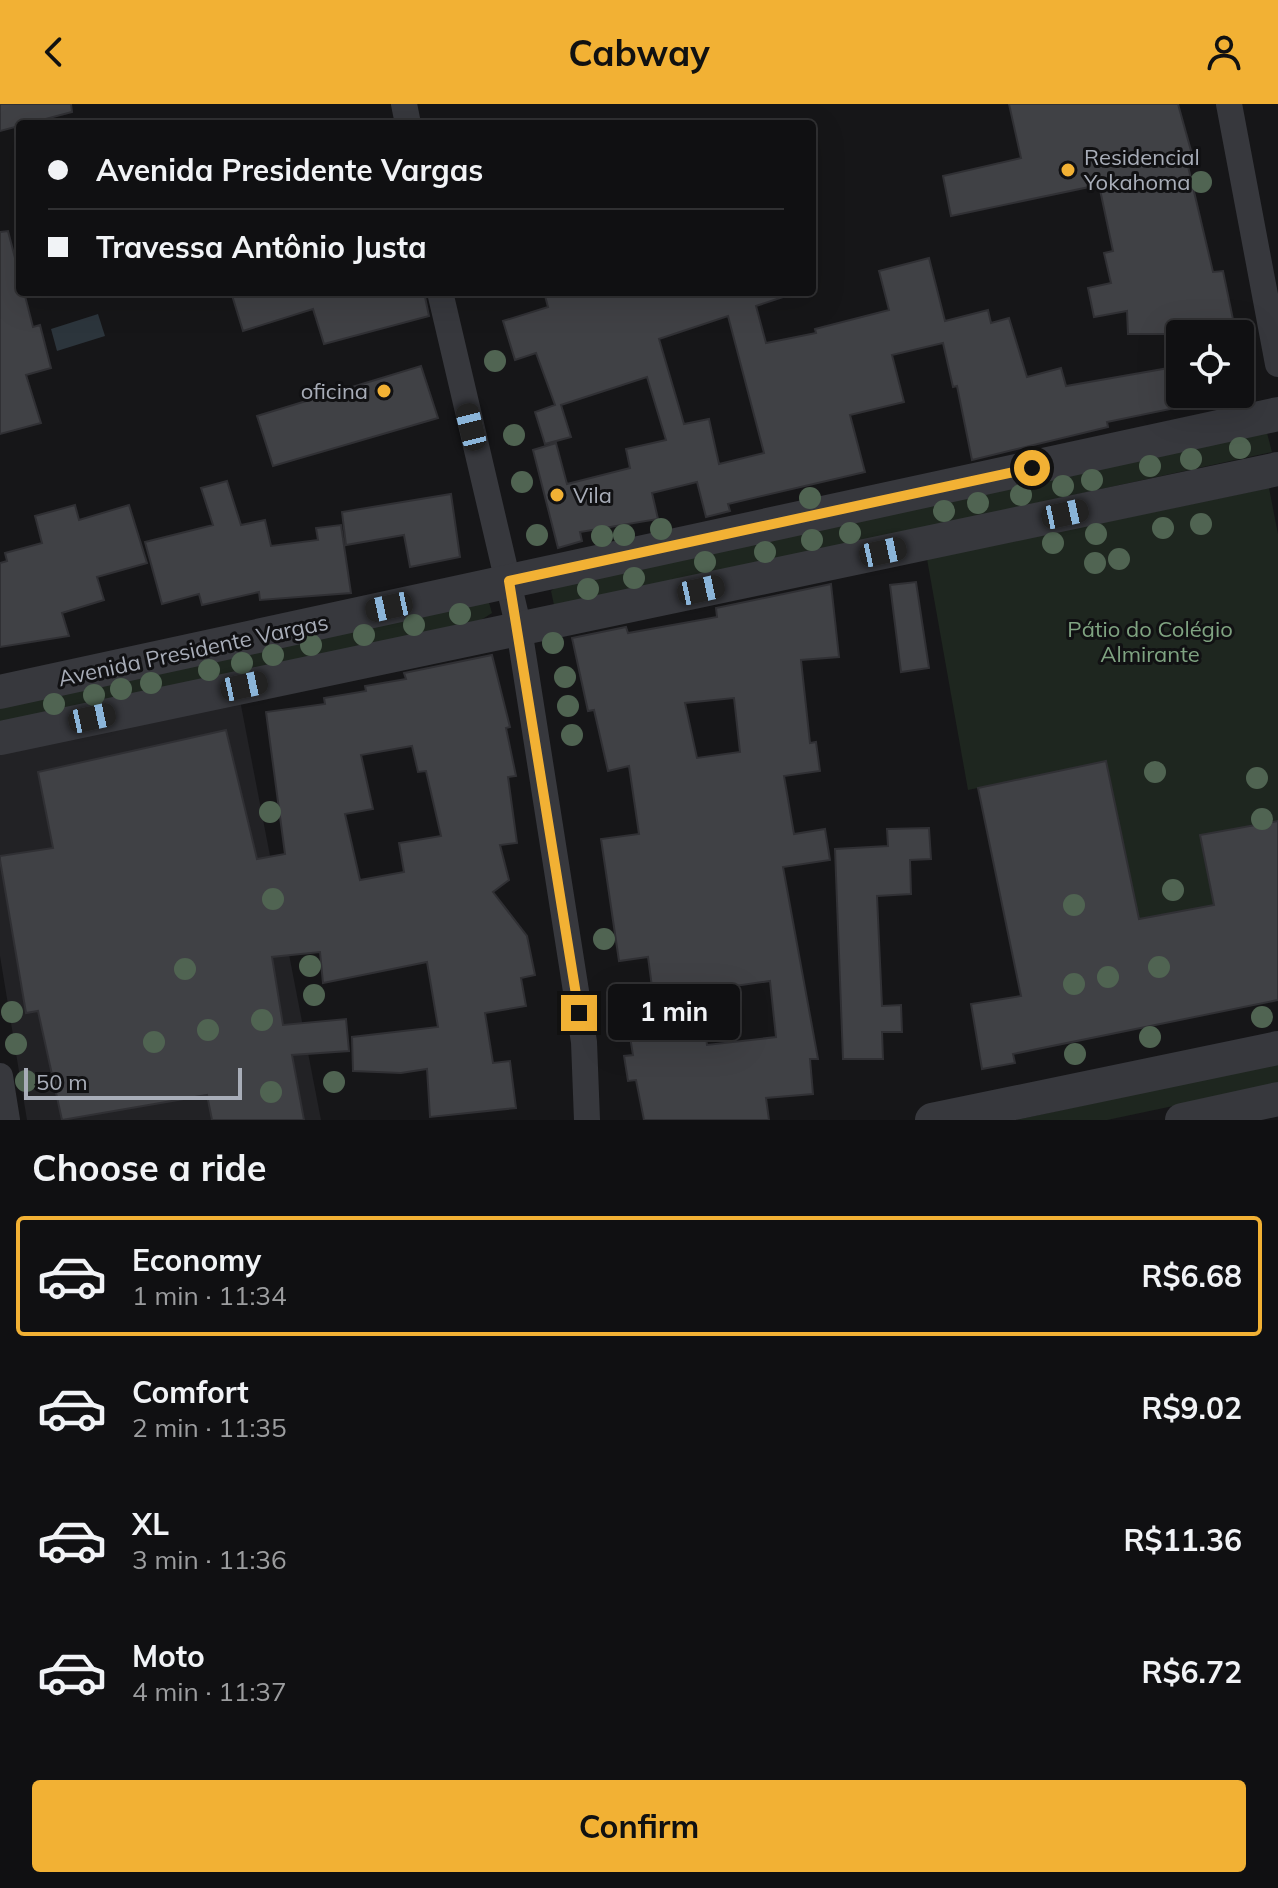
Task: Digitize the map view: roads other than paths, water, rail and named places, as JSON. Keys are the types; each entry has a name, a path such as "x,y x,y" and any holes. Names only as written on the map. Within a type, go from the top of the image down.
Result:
{"street":[{"path":"1229,104 1278,364"},
{"path":"441,296 519,629 584,1042 587,1120"},
{"name":"Avenida Presidente Vargas","path":"0,692 1278,414"},
{"name":"Avenida Presidente Vargas","path":"0,738 1278,469"},
{"path":"932,1120 1278,1048"},
{"path":"0,1076 7,1120"},
{"path":"1182,1120 1278,1099"}],"place":[{"name":"Residencial Yokahoma","path":"1068,170"},
{"name":"oficina","path":"384,391"},
{"name":"Vila","path":"557,495"}],"park label":[{"name":"Pátio do Colégio Almirante","path":"1150,642"}]}
